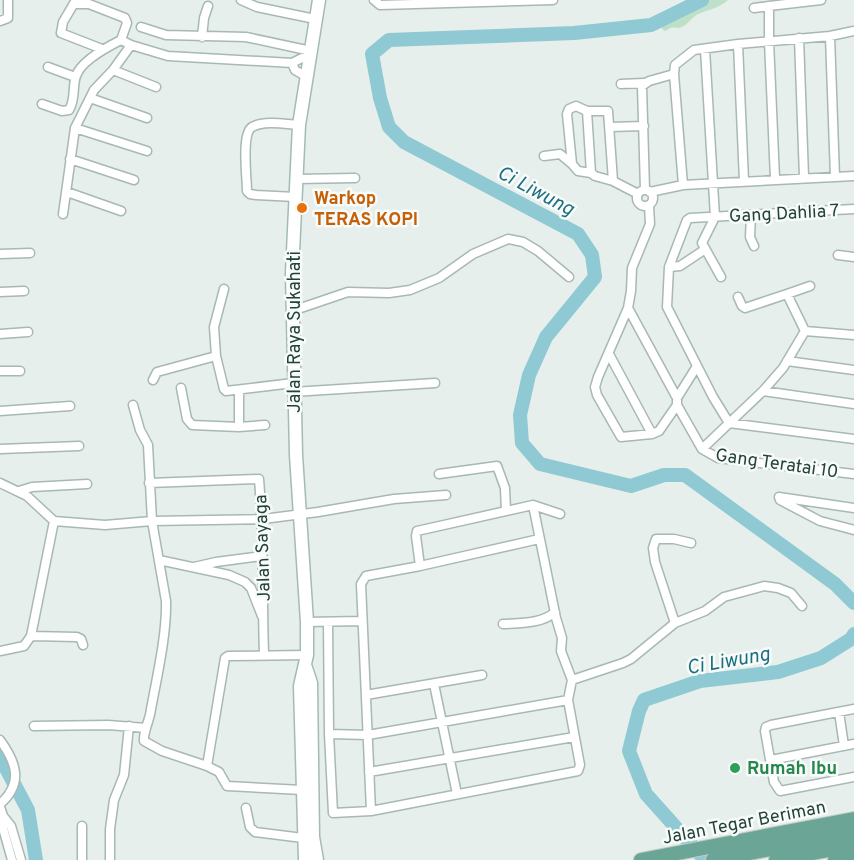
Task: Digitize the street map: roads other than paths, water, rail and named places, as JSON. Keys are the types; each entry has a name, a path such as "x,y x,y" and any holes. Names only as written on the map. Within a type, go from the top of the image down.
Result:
{"main road":[{"name":"Jalan Raya Sukahati","path":"306,702 311,683 306,660 307,622 299,514 292,310 299,125 319,0"},
{"path":"305,860 302,789 306,702"},
{"path":"306,702 316,860"},
{"name":"Jalan Tegar Beriman","path":"713,860 755,845 854,819"},
{"name":"Jalan Tegar Beriman","path":"640,860 854,832"},
{"path":"776,860 854,845"},
{"path":"835,860 854,856"}],"street":[{"path":"0,21 8,18 8,0"},
{"path":"241,0 256,7 315,19"},
{"path":"374,0 380,5 553,0"},
{"path":"754,8 821,0"},
{"path":"42,104 62,111 69,110 73,101 75,77 86,63 102,50 121,40 127,23 125,18 89,3 76,2 61,27 61,33 102,50"},
{"path":"202,37 208,6"},
{"path":"769,6 775,179"},
{"path":"141,27 166,34 246,37 310,55"},
{"path":"683,185 675,65 693,51 738,44 830,36 854,31"},
{"path":"830,36 835,177"},
{"path":"799,38 804,177"},
{"path":"121,40 168,56 292,63 310,55"},
{"path":"738,44 744,181"},
{"path":"63,214 75,128 94,90 132,45"},
{"path":"705,49 715,217 689,218 669,267 667,307 729,423"},
{"path":"292,63 295,70 307,77"},
{"path":"48,67 75,77"},
{"path":"113,70 156,87"},
{"path":"621,84 643,86 674,74"},
{"path":"643,86 644,192"},
{"path":"90,98 147,118"},
{"path":"572,164 567,114 569,109 576,106 587,111 608,111 613,182"},
{"path":"587,111 591,173"},
{"path":"296,197 256,195 247,191 245,139 249,130 254,126 299,125"},
{"path":"610,127 644,126"},
{"path":"75,128 147,151"},
{"path":"544,156 560,154 578,171 591,173 644,192 654,199 649,206 650,224 632,268 628,308 595,387 597,395 621,437 652,434 663,427 697,366"},
{"path":"70,159 134,180"},
{"path":"649,206 644,207 637,200 644,192 683,185 854,176"},
{"path":"296,179 355,178"},
{"path":"67,192 121,211"},
{"name":"Gang Dahlia 7","path":"705,250 702,239 715,217 854,209"},
{"path":"751,215 750,237 754,246"},
{"path":"292,310 348,292 390,293 410,290 440,278 472,254 508,239 523,242 538,251 569,277"},
{"path":"669,267 680,266 705,250 721,277"},
{"path":"0,254 30,253"},
{"path":"838,255 854,257"},
{"path":"738,297 742,306 746,308 810,286"},
{"path":"224,289 214,327 216,356 226,391 435,383"},
{"path":"0,292 24,291"},
{"path":"787,294 805,331"},
{"path":"628,308 702,449 763,391 787,360 805,331"},
{"path":"805,331 854,335"},
{"path":"0,334 28,332"},
{"path":"609,354 652,434"},
{"path":"153,380 157,372 216,356"},
{"path":"787,360 854,370"},
{"path":"0,371 20,371"},
{"path":"181,388 187,419 192,425 239,427 266,425"},
{"path":"239,427 240,391"},
{"path":"763,391 854,404"},
{"path":"133,405 140,430 148,445 152,521 167,614 151,713 143,739 148,745 219,772 227,786 302,789"},
{"path":"0,411 69,406"},
{"path":"729,423 854,439"},
{"path":"0,449 79,446"},
{"name":"Gang Teratai 10","path":"702,449 718,458 854,474"},
{"path":"439,474 497,466 505,488 506,511"},
{"name":"Jalan Sayaga","path":"149,483 258,478 263,519 264,654"},
{"path":"0,483 33,500 54,521 105,525 152,521 263,519 394,499 446,495"},
{"path":"19,491 87,484"},
{"path":"851,528 814,518 780,500 779,497 854,508"},
{"path":"328,622 329,734 333,813 371,811 578,771 580,765 568,700 572,680 561,651 562,638 533,505"},
{"path":"420,566 417,531 533,505 560,514"},
{"path":"0,651 24,646 31,636 54,521"},
{"path":"371,811 362,579 373,574 420,566 540,539"},
{"path":"675,623 654,562 652,548 656,539 691,543"},
{"path":"190,568 262,556"},
{"path":"159,560 229,575 245,582 251,588 263,620"},
{"path":"572,680 607,670 631,658 675,623 705,611 724,597 764,586 785,589 802,606"},
{"path":"503,624 536,620 548,617 555,612"},
{"path":"307,622 362,621"},
{"path":"31,636 77,637 81,639 83,645"},
{"path":"207,766 225,658 264,654 306,660"},
{"path":"366,696 482,675"},
{"path":"434,684 457,794"},
{"path":"329,734 368,735 568,700"},
{"path":"854,709 766,728 765,731 774,782 780,791 854,777"},
{"path":"839,712 844,746"},
{"path":"34,726 146,728"},
{"path":"110,860 110,829 114,800 124,775 129,726"},
{"path":"369,772 574,736"},
{"path":"0,740 13,759 16,771 12,789 0,806 5,828 18,860"},
{"path":"771,760 854,744"},
{"path":"246,808 250,827 255,832 303,838"},
{"path":"82,826 82,860"}],"waterway":[{"name":"Ci Liwung","path":"702,0 651,25 574,33 389,40 372,54 380,98 389,127 404,142 578,234 592,255 595,277 546,337 529,375 520,415 522,443 540,464 631,486 664,475 685,475 835,584 854,603"},
{"name":"Ci Liwung","path":"705,860 646,794 629,751 644,700 700,681 778,672 821,658 851,639 854,634"},
{"path":"0,757 28,810 36,860"}],"place":[{"name":"Warkop TERAS KOPI","path":"302,208"},
{"name":"Rumah Ibu","path":"735,768"}]}
